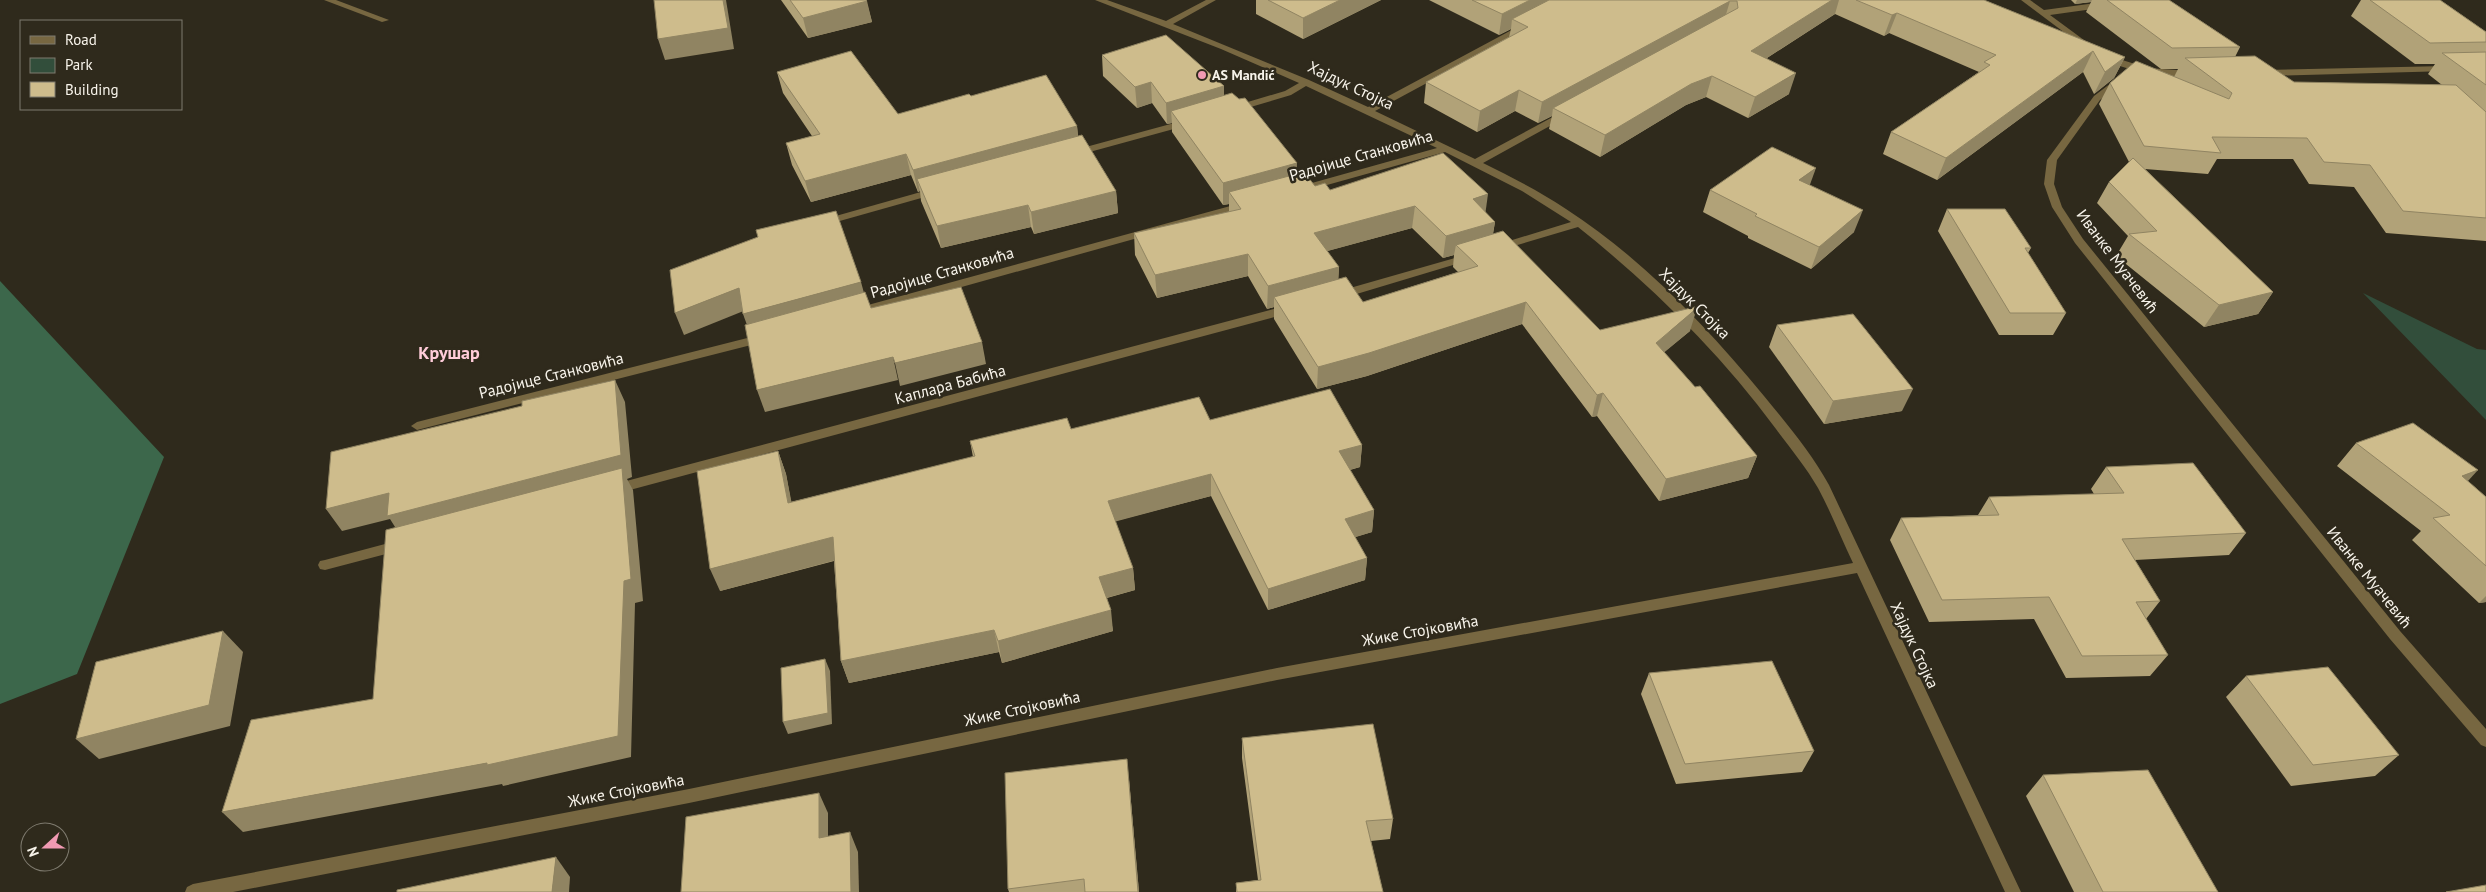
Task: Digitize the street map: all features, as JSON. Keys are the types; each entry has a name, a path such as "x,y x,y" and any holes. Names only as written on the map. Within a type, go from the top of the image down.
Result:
{"street":[{"path":"328,0 385,20"},
{"name":"Хајдук Стојка","path":"1098,0 1167,24 1306,82 1475,163 1548,202 1579,223 1664,294 1726,357 1792,438 1823,485 2013,892"},
{"path":"1167,24 1212,0"},
{"path":"2025,0 2096,54 2133,69 2159,74 2198,74"},
{"path":"2043,13 2136,0"},
{"path":"1368,111 1532,22"},
{"name":"Иванке Муачевић","path":"2133,69 2097,98 2052,160 2048,184 2057,207 2079,241 2388,627 2486,740"},
{"path":"2254,74 2457,69"},
{"path":"1223,113 1288,93 1306,82"},
{"path":"1475,163 1571,111"},
{"path":"1063,156 1196,121"},
{"name":"Радојице Станковића","path":"1284,194 1445,149"},
{"path":"812,225 947,188"},
{"name":"Радојице Станковића","path":"864,310 1255,202"},
{"path":"1325,299 1579,223"},
{"name":"Каплара Бабића","path":"601,493 1306,304"},
{"name":"Радојице Станковића","path":"417,426 779,334"},
{"path":"325,565 411,542"},
{"name":"Жике Стојковића","path":"193,892 689,796 1277,674 1860,567"}],"green space":[{"path":"0,281 164,457 77,674 0,704"},
{"path":"2363,293 2477,349 2486,350 2486,420"}],"building":[{"path":"654,0 723,0 728,28 658,39"},
{"path":"790,0 866,0 867,1 803,18"},
{"path":"1268,0 1340,0 1303,18"},
{"path":"1472,0 1530,0 1502,14"},
{"path":"1549,0 1832,0 1751,51 1796,73 1755,97 1712,76 1691,84 1605,135 1553,108 1738,8 1737,1 1730,1 1542,102 1519,90 1480,111 1426,82 1528,27 1512,19"},
{"path":"1856,0 1984,0 2125,57 2105,72 2093,51 1946,158 1891,132 1990,65 1984,62 1996,55 1897,13 1892,15"},
{"path":"2107,0 2169,0 2240,47 2172,48"},
{"path":"2370,0 2440,0 2486,32 2486,42 2430,43"},
{"path":"1166,35 1224,86 1166,103 1151,82 1135,87 1102,55"},
{"path":"851,51 898,114 1046,75 1077,126 913,170 906,154 805,181 786,143 820,134 777,72"},
{"path":"2486,52 2486,85 2442,53"},
{"path":"2255,56 2294,82 2456,85 2486,112 2486,218 2403,211 2370,165 2324,162 2307,138 2212,137 2221,153 2144,146 2110,83 2136,61 2229,99 2232,93 2185,58"},
{"path":"1232,93 1239,99 1245,98 1297,163 1223,183 1171,111"},
{"path":"1082,135 1116,191 1031,212 1028,205 937,226 917,179"},
{"path":"1772,147 1816,168 1799,180 1863,210 1819,247 1755,216 1757,214 1710,190"},
{"path":"1443,153 1488,194 1473,199 1495,222 1446,236 1415,206 1314,233 1339,267 1268,286 1248,254 1155,275 1134,233 1241,209 1229,192 1304,172 1315,186 1325,183 1330,190"},
{"path":"2133,158 2273,292 2219,305 2129,234 2157,231 2109,182"},
{"path":"1947,209 2005,209 2031,248 2025,248 2066,313 2010,313"},
{"path":"836,211 861,282 743,314 739,288 675,313 670,270 758,237 756,230"},
{"path":"1503,231 1600,330 1697,308 1656,343 1695,387 1700,386 1757,456 1666,479 1603,393 1597,395 1526,302 1369,353 1318,367 1274,297 1346,277 1363,302 1478,266 1456,245"},
{"path":"961,287 982,342 895,363 893,357 757,390 745,325 865,292 871,308"},
{"path":"1853,314 1913,389 1833,401 1777,325"},
{"path":"615,380 621,455 387,516 389,493 326,509 331,452 522,406 522,401"},
{"path":"1330,389 1362,445 1339,451 1374,510 1345,519 1367,558 1268,589 1211,474 1108,501 1133,568 1099,577 1111,610 998,641 994,630 841,661 833,537 710,569 697,471 778,451 788,503 975,456 970,441 1067,418 1071,429 1199,397 1210,420"},
{"path":"2413,423 2478,470 2462,476 2486,497 2486,566 2433,518 2450,515 2356,443"},
{"path":"2193,463 2246,533 2122,539 2160,601 2136,602 2168,655 2082,656 2049,597 1942,600 1901,518 1999,515 1989,497 2124,493 2106,467"},
{"path":"622,468 631,579 624,581 618,736 487,765 487,763 222,812 251,720 373,699 386,530"},
{"path":"223,631 209,705 76,739 96,662"},
{"path":"825,659 828,713 783,722 781,668"},
{"path":"1772,661 1814,751 1685,764 1649,673"},
{"path":"2328,667 2399,755 2313,765 2246,676"},
{"path":"1373,724 1393,819 1366,821 1383,892 1237,892 1236,883 1261,880 1242,738"},
{"path":"1127,759 1138,892 1085,892 1084,879 1008,889 1005,773"},
{"path":"2148,770 2218,892 2103,892 2043,775"},
{"path":"819,793 819,838 850,832 851,892 681,892 686,817"},
{"path":"556,857 552,892 397,892 397,890"},
{"path":"2486,885 2486,892 2446,892"}],"place":[{"name":"AS Mandić","path":"1202,75"}],"district":[{"name":"Крушар","path":"449,353"}]}
